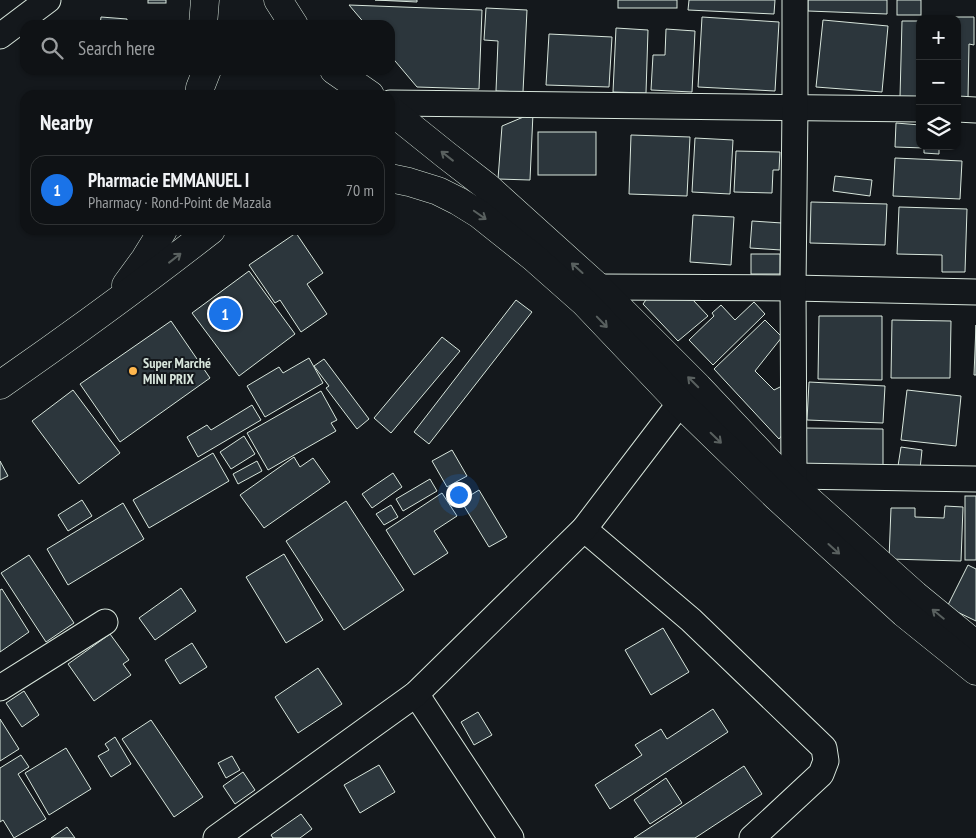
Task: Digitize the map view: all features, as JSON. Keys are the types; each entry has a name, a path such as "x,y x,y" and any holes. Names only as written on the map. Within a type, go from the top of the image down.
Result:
{"main road":[{"path":"203,20 205,0"},
{"path":"278,0 291,20"},
{"path":"328,75 333,90"},
{"path":"341,75 363,90"},
{"path":"395,114 486,186 598,287 789,477 914,595 976,645"},
{"path":"395,179 438,191 458,201 487,220 533,256 585,303 680,403 777,497 904,613 976,671"},
{"path":"108,308 160,235"},
{"path":"0,385 142,284 205,235"}],"street":[{"path":"21,20 48,0"},
{"path":"795,0 793,288 789,477 976,479"},
{"path":"0,36 20,21"},
{"path":"395,103 795,106 916,109"},
{"path":"961,109 976,110"},
{"path":"598,287 793,288 976,292"},
{"path":"216,838 416,694 584,529 680,403"},
{"path":"584,529 692,620 824,748 826,761 821,774 752,838"},
{"path":"0,688 105,622"},
{"path":"416,694 511,838"}],"building":[{"path":"148,0 166,0 166,3 148,3"},
{"path":"375,0 417,0 417,2"},
{"path":"618,0 677,0 677,8 618,8"},
{"path":"689,0 775,0 774,14 688,10"},
{"path":"808,0 887,0 887,14 808,11"},
{"path":"897,0 921,0 921,15 897,15"},
{"path":"349,5 482,10 479,89 417,87 395,61 395,20 362,20"},
{"path":"486,8 527,10 523,92 496,91 498,41 484,40"},
{"path":"101,17 127,19 127,20 101,20"},
{"path":"702,17 779,22 775,91 698,87"},
{"path":"961,17 974,17 974,45 969,44 968,98 961,98"},
{"path":"823,20 888,26 882,92 816,87"},
{"path":"902,21 916,21 916,97 900,97"},
{"path":"616,28 648,30 646,93 613,92"},
{"path":"666,29 695,31 692,92 651,90 653,55 665,55"},
{"path":"549,34 612,37 609,87 546,85"},
{"path":"533,113 530,180 498,179 502,126"},
{"path":"896,123 916,125 916,148 895,147"},
{"path":"538,132 596,132 596,175 538,175"},
{"path":"631,135 690,137 687,196 629,194"},
{"path":"695,138 733,140 730,194 692,192"},
{"path":"924,150 939,150 939,154 924,153"},
{"path":"736,151 780,152 779,170 773,170 772,193 734,192"},
{"path":"895,158 962,161 960,199 893,196"},
{"path":"835,176 872,180 870,196 833,191"},
{"path":"811,202 887,204 885,245 810,243"},
{"path":"899,207 967,209 965,272 942,272 942,255 897,254"},
{"path":"693,215 734,217 731,265 690,262"},
{"path":"752,221 782,223 781,250 750,248"},
{"path":"293,235 297,235 323,273 307,284 327,314 301,332 280,300 275,303 249,265"},
{"path":"751,254 780,254 780,274 751,274"},
{"path":"249,271 295,334 239,376 192,313"},
{"path":"648,297 693,300 708,316 678,341 643,304"},
{"path":"516,300 532,312 429,444 414,432"},
{"path":"754,302 765,314 713,365 689,340 714,316 712,313 721,305 735,320"},
{"path":"819,316 882,316 882,380 818,379"},
{"path":"765,320 782,337 755,371 774,390 784,385 787,429 779,439 714,369"},
{"path":"892,320 951,321 950,378 891,378"},
{"path":"171,321 210,378 120,442 80,384"},
{"path":"976,325 976,375 974,375"},
{"path":"442,337 460,351 391,433 374,418"},
{"path":"309,358 323,383 265,417 247,386 279,367 283,373"},
{"path":"324,359 369,419 357,429 326,388 329,386 314,366"},
{"path":"809,382 885,386 883,423 807,420"},
{"path":"73,390 120,453 79,484 32,421"},
{"path":"907,390 961,396 956,446 901,440"},
{"path":"321,391 337,420 331,423 336,431 268,470 247,433"},
{"path":"252,405 261,420 198,457 187,437 207,425 211,430"},
{"path":"806,428 883,429 883,467 806,467"},
{"path":"244,436 255,454 231,469 220,452"},
{"path":"901,447 922,450 920,469 898,466"},
{"path":"452,450 467,476 447,487 432,461"},
{"path":"213,453 229,481 149,528 133,500"},
{"path":"294,457 300,467 313,458 330,482 264,528 240,495"},
{"path":"0,461 8,476 0,480"},
{"path":"257,461 262,471 238,484 233,474"},
{"path":"393,473 402,487 372,508 362,494"},
{"path":"430,479 437,491 403,511 396,499"},
{"path":"479,490 507,537 489,547 461,501"},
{"path":"442,493 457,516 434,531 448,553 414,575 386,530"},
{"path":"965,496 976,496 976,560 965,560"},
{"path":"82,500 92,516 68,531 58,515"},
{"path":"346,501 404,590 344,630 286,541"},
{"path":"123,503 144,539 68,585 47,549"},
{"path":"391,505 398,517 384,525 376,514"},
{"path":"945,506 963,507 961,561 889,559 891,508 915,508 915,517 944,518"},
{"path":"284,554 323,620 286,643 246,577"},
{"path":"29,555 74,623 46,642 1,573"},
{"path":"968,565 976,569 976,621 947,607"},
{"path":"181,588 196,611 155,640 139,618"},
{"path":"2,589 29,632 0,652 0,590"},
{"path":"663,628 689,672 651,695 625,650"},
{"path":"110,634 129,660 123,664 131,675 94,701 68,664"},
{"path":"192,643 207,667 180,684 165,660"},
{"path":"318,668 342,704 298,733 275,697"},
{"path":"24,691 39,715 22,727 6,703"},
{"path":"713,709 728,732 610,809 595,785 642,755 635,745 661,729 667,739"},
{"path":"478,712 492,735 474,745 461,722"},
{"path":"0,719 19,749 0,761"},
{"path":"151,720 203,797 174,817 122,739"},
{"path":"115,737 131,764 111,777 98,756 109,750 105,744"},
{"path":"66,748 91,789 49,815 25,773"},
{"path":"21,755 29,767 18,774 46,819 14,838 3,820 0,822 0,768"},
{"path":"232,756 240,770 226,778 218,763"},
{"path":"379,765 395,792 360,813 344,785"},
{"path":"744,766 762,794 695,838 634,838"},
{"path":"243,772 255,790 235,804 223,786"},
{"path":"666,778 682,803 650,824 634,800"},
{"path":"301,814 312,829 300,838 273,838 271,835"},
{"path":"67,827 75,838 51,838"}],"place":[{"name":"Pharmacie EMMANUEL I","path":"225,314"},
{"name":"Super Marché MINI PRIX","path":"133,371"}]}
